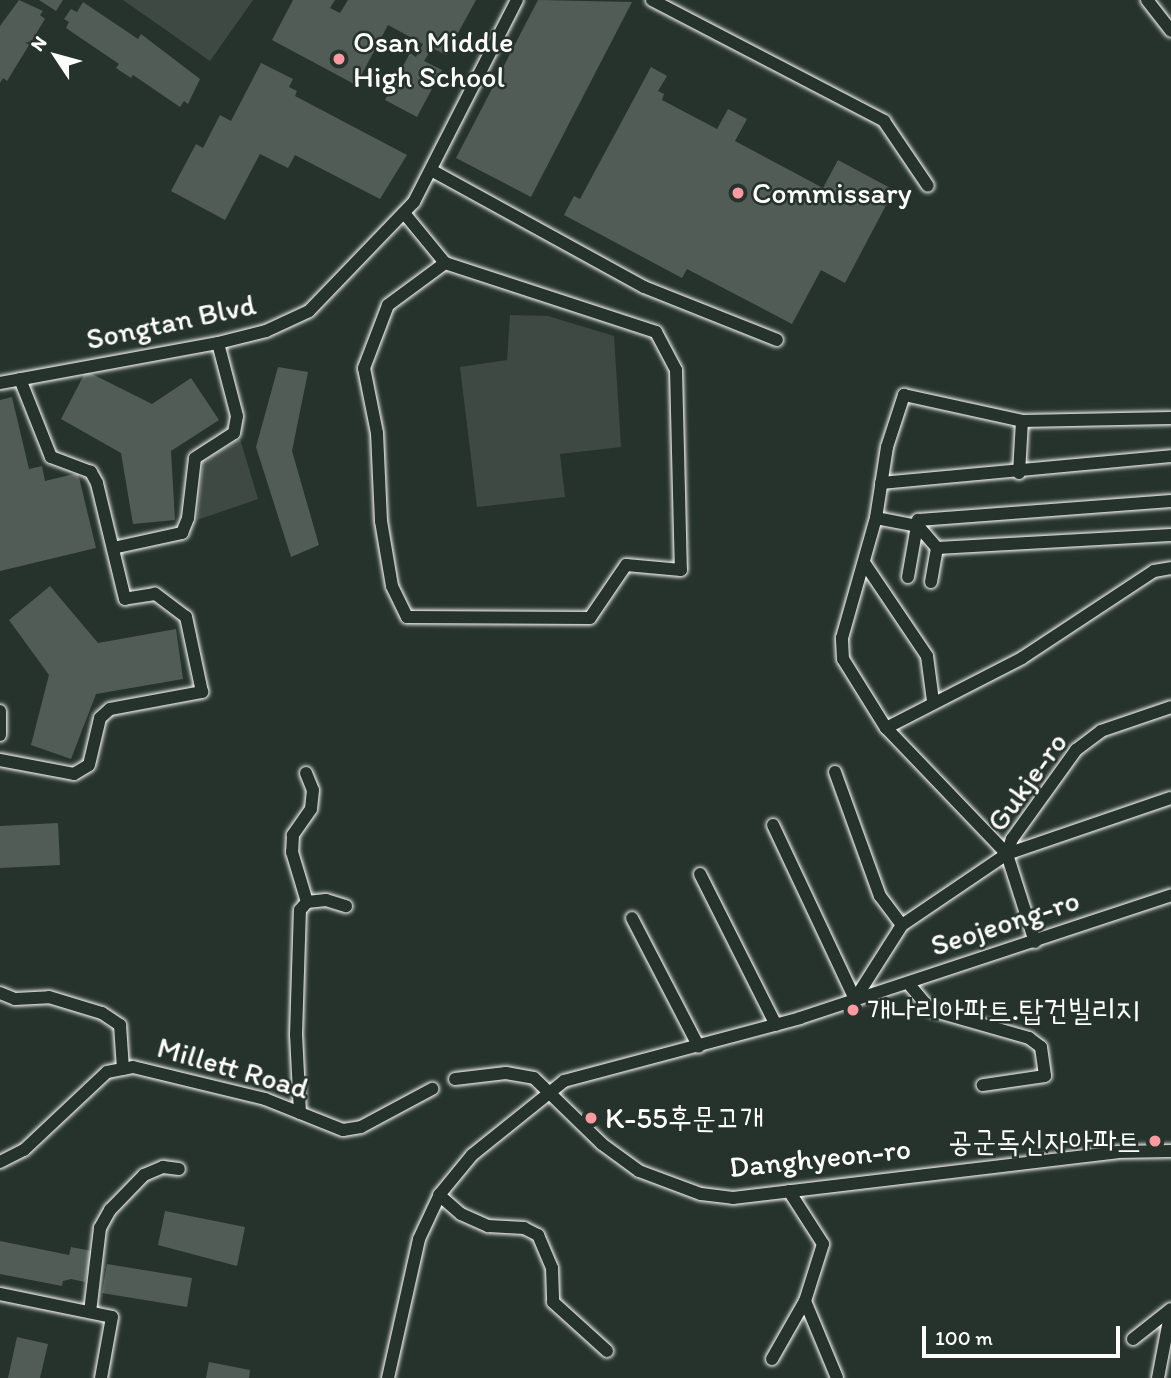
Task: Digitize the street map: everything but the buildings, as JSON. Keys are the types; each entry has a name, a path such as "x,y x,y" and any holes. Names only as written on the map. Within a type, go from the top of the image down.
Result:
{"street":[{"name":"Songtan Blvd","path":"0,383 218,343 266,331 309,311 404,213 431,170 517,0"},
{"path":"652,0 884,121 928,186"},
{"path":"1147,0 1171,31"},
{"path":"431,170 644,287 777,340"},
{"path":"404,213 445,263 656,332 676,370 681,570 626,565 590,618 407,617 391,586 382,521 377,433 364,368 388,305 445,263"},
{"path":"113,548 182,533 188,519 195,458 234,433 237,416 218,343"},
{"path":"0,760 74,774 89,765 100,718 110,709 202,692 186,617 155,594 125,599 97,483 91,472 51,457 20,379"},
{"path":"1035,942 1007,854 886,728 843,659 842,638 865,564 881,483 905,395 1022,421 1171,418"},
{"path":"1019,474 1022,421"},
{"path":"881,483 1019,474 1171,456"},
{"path":"908,577 918,520 1171,501"},
{"path":"876,518 918,526 937,548"},
{"path":"937,548 1171,535"},
{"path":"931,582 937,548"},
{"path":"865,564 927,656 933,701"},
{"path":"886,728 933,701 1022,658 1154,571 1171,568"},
{"name":"Gukje-ro","path":"855,999 902,925 1007,854 1012,839 1076,750 1101,731 1171,706"},
{"path":"0,711 0,735"},
{"path":"306,772 313,790 311,809 293,835 292,852 307,902"},
{"path":"835,772 880,896 902,925"},
{"path":"1007,854 1171,798"},
{"path":"773,825 855,999"},
{"path":"700,874 776,1025"},
{"name":"Seojeong-ro","path":"388,1378 419,1239 439,1195 472,1155 564,1080 776,1025 1035,942 1171,895"},
{"path":"300,1113 296,1035 300,910 307,902 326,900 346,906"},
{"path":"632,918 699,1047"},
{"path":"908,983 931,1010 1029,1038 1041,1047 1045,1076 983,1085"},
{"path":"0,993 15,999 49,997 102,1013 120,1025 123,1069"},
{"name":"Millett Road","path":"0,1162 24,1150 107,1072 133,1067 265,1098 343,1130 361,1127 432,1088"},
{"path":"455,1079 506,1073 534,1078 548,1093"},
{"name":"Danghyeon-ro","path":"548,1093 602,1144 668,1185 733,1198 1117,1152 1171,1151"},
{"path":"90,1312 100,1228 110,1210 144,1175 163,1167 178,1169"},
{"path":"772,1359 805,1301 822,1244 789,1191"},
{"path":"439,1195 461,1214 488,1226 524,1228 538,1235 552,1268 553,1302 607,1351"},
{"path":"0,1294 113,1317 101,1378"},
{"path":"805,1301 837,1378"},
{"path":"1133,1339 1171,1310"},
{"path":"1158,1378 1171,1310"}],"shaded area":[{"path":"123,0 253,0 210,61"},
{"path":"510,315 548,316 614,336 621,447 560,454 565,497 477,507 460,367 507,360"},
{"path":"240,439 258,499 197,520 203,461"}],"place":[{"name":"Osan Middle High School","path":"339,59"},
{"name":"Commissary","path":"738,193"},
{"name":"개나리아파트.탑건빌리지","path":"853,1010"},
{"name":"K-55후문고개","path":"591,1118"},
{"name":"공군독신자아파트","path":"1155,1141"}]}
